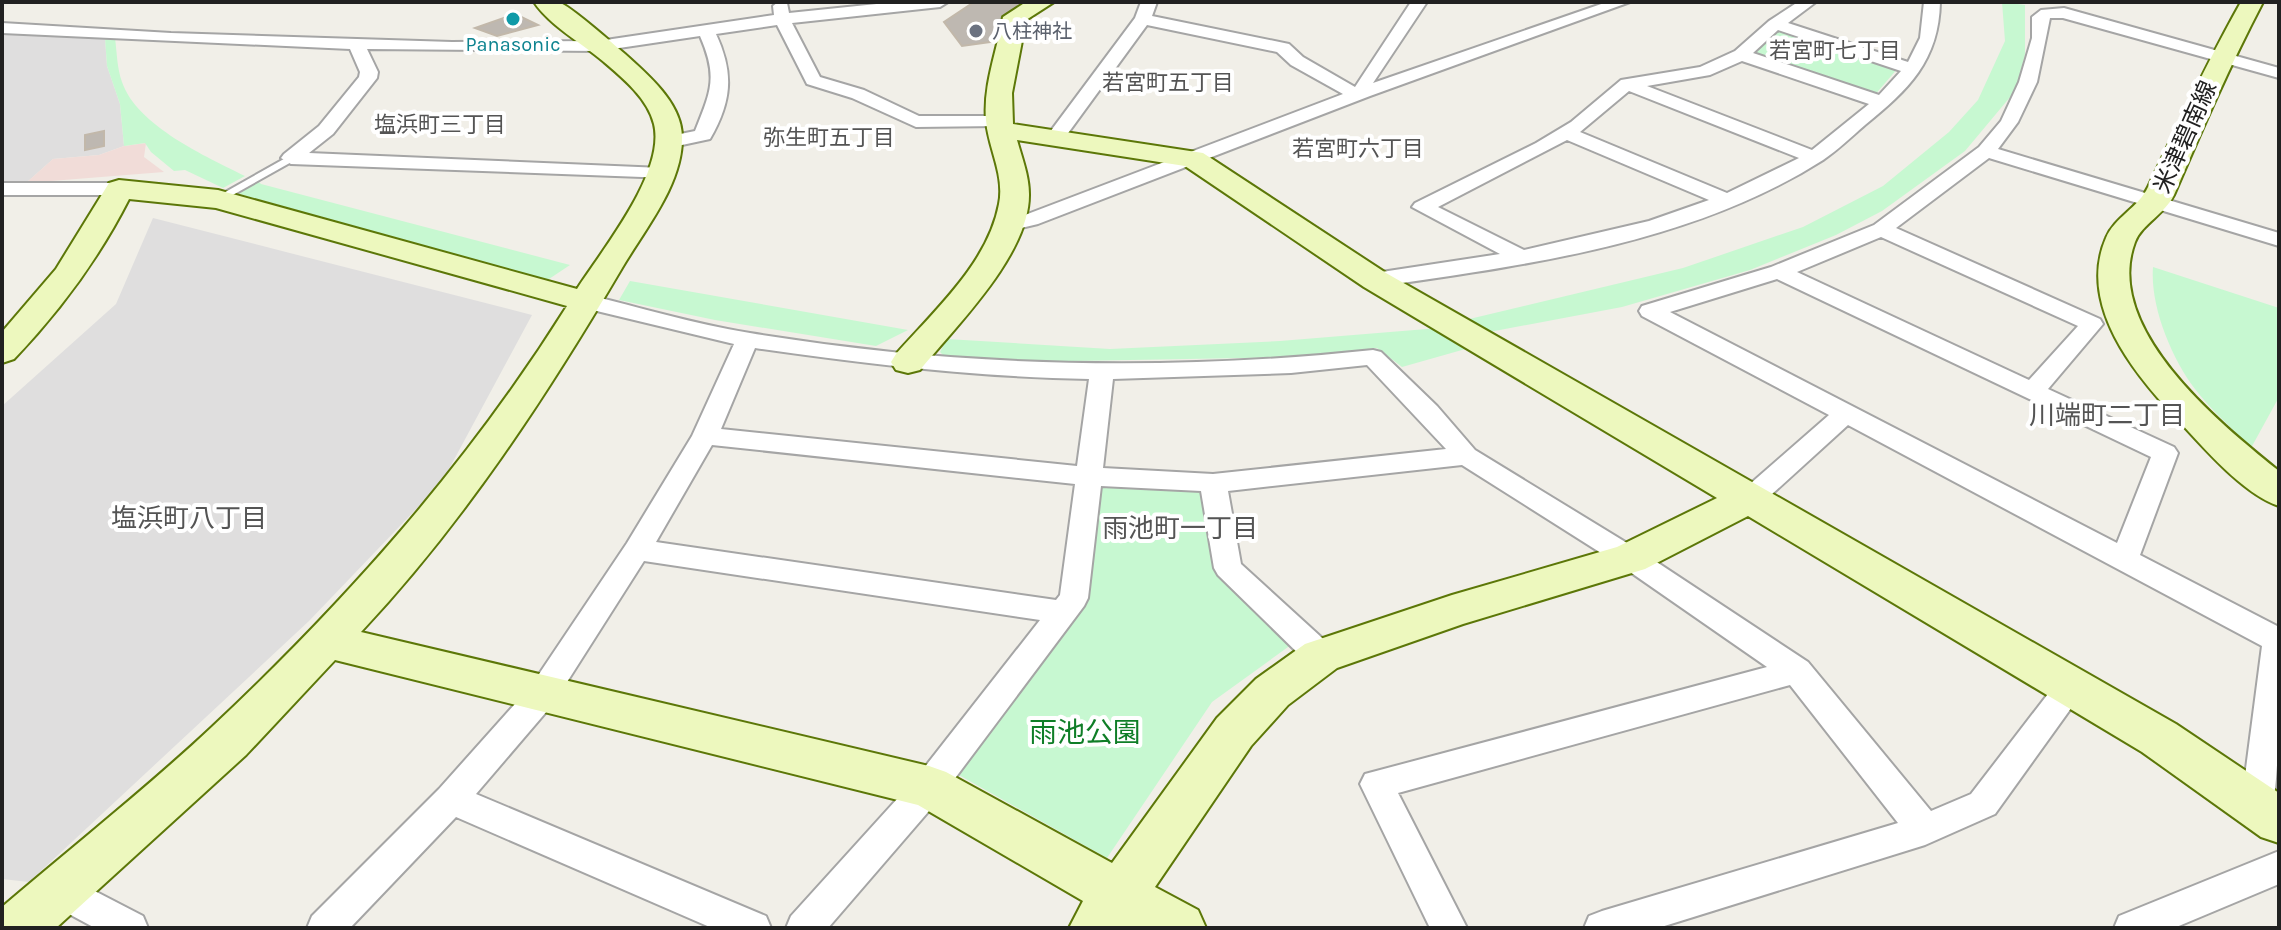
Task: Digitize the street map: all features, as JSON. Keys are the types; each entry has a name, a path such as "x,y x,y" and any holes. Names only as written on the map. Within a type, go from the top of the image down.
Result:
{"street":[{"path":"17,928 229,741 328,641 401,561 481,460 543,372 584,301 665,158 667,121 656,101 638,80 545,2"},
{"path":"2,28 171,38 452,47 599,46 706,30 781,10 940,2"},
{"path":"908,362 987,264 1008,225 1014,203 1014,184 1000,125 997,89 1015,17 1043,2"},
{"path":"1361,94 1364,83 1419,2"},
{"path":"1008,225 1031,220 1361,94 1622,2"},
{"path":"1524,258 1422,207 1565,133 1627,84 1704,71 1741,55 1775,24 1808,2"},
{"path":"1375,280 1524,258 1586,244 1726,200 1775,179 1814,157 1882,102 1914,70 1933,23 1932,2"},
{"name":"米津碧南線","path":"2252,2 2221,59 2156,202 2121,238 2114,273 2118,303 2133,341 2167,388 2224,446 2279,492"},
{"path":"2032,5 2279,73"},
{"path":"781,10 813,80 858,94 916,122 1000,125 1193,159 1375,280 2159,738 2268,814"},
{"path":"1056,136 1146,10 1283,48 1297,61 1361,94"},
{"path":"2051,12 2040,17 2040,38 2028,82 2009,122 1986,151 1881,229 1779,272 1650,311 2125,557 2278,640 2268,814"},
{"path":"1775,24 1914,70"},
{"path":"291,158 665,158 703,135 723,87 717,53 706,30"},
{"path":"291,158 326,130 368,78 369,72 355,42"},
{"path":"1741,55 1882,102"},
{"path":"1627,84 1814,157"},
{"path":"1565,133 1726,200"},
{"path":"1986,151 2279,240"},
{"path":"2,352 39,314 74,269 119,189"},
{"path":"6,191 119,189 218,199 584,301 747,340 908,362 998,370 1102,372 1291,366 1373,357 1428,412 1466,456 1630,558 1797,671 1925,830"},
{"path":"1881,229 2092,324 2033,391"},
{"path":"1779,272 2165,453 2125,557"},
{"path":"325,928 451,799 542,695 637,550 705,436 747,340"},
{"path":"804,928 929,787 1074,598 1102,372"},
{"path":"1107,912 1234,732 1272,692 1321,656 1452,611 1630,558 1751,498 1847,413"},
{"path":"705,436 1089,476 1213,483 1466,456"},
{"path":"1213,483 1228,568 1321,656"},
{"path":"637,550 1061,612"},
{"path":"328,641 929,787 1107,912 1179,928"},
{"path":"1449,928 1377,784 1797,671"},
{"path":"1602,928 1925,830 1983,804 2072,686"},
{"path":"451,799 753,928"},
{"path":"2132,928 2279,867"},
{"path":"58,889 130,928"}],"lane":[{"path":"218,199 291,158"}],"shaded area":[{"path":"6,32 105,38 107,66 120,104 124,146 99,155 53,159 26,183 2,184 2,40"},
{"path":"146,143 144,157 164,172 26,183 53,159 99,155 124,146"},
{"path":"153,218 532,315 442,482 309,621 29,882 2,879 2,406 116,304"}],"green space":[{"path":"2002,2 2025,5 2025,54 2016,90 1965,151 1882,211 1836,235 1750,270 1622,307 1484,333 1461,321 1683,268 1803,227 1883,186 1949,132 1978,100 2005,41"},
{"path":"1777,28 1898,68 1873,97 1752,53"},
{"path":"105,38 115,38 122,82 142,113 175,138 245,176 223,188 185,170 174,171 145,143 124,146 120,104 107,66"},
{"path":"258,181 570,265 546,281 236,193"},
{"path":"2153,267 2279,308 2279,397 2251,448 2201,397 2178,362 2159,314"},
{"path":"630,281 908,330 876,346 715,320 619,300"},
{"path":"1439,328 1469,348 1402,367 1377,348 1298,357 1012,362 945,357 940,352 947,339 1110,349 1280,341"},
{"name":"雨池公園","path":"1094,482 1205,489 1216,566 1295,642 1212,702 1107,858 941,765 1082,600"}],"building":[{"name":"八柱神社","path":"974,2 1026,2 1006,16 997,41 962,46 944,22"},
{"name":"Panasonic","path":"515,14 538,25 497,36 475,28"},
{"path":"104,131 104,146 85,150 85,135"}],"place":[{"name":"Panasonic","path":"513,19"},
{"name":"八柱神社","path":"976,31"}],"district":[{"name":"若宮町七丁目","path":"1835,51"},
{"name":"若宮町五丁目","path":"1168,83"},
{"name":"塩浜町三丁目","path":"440,125"},
{"name":"弥生町五丁目","path":"829,138"},
{"name":"若宮町六丁目","path":"1358,149"},
{"name":"川端町二丁目","path":"2107,415"},
{"name":"塩浜町八丁目","path":"189,518"},
{"name":"雨池町一丁目","path":"1180,528"}]}
